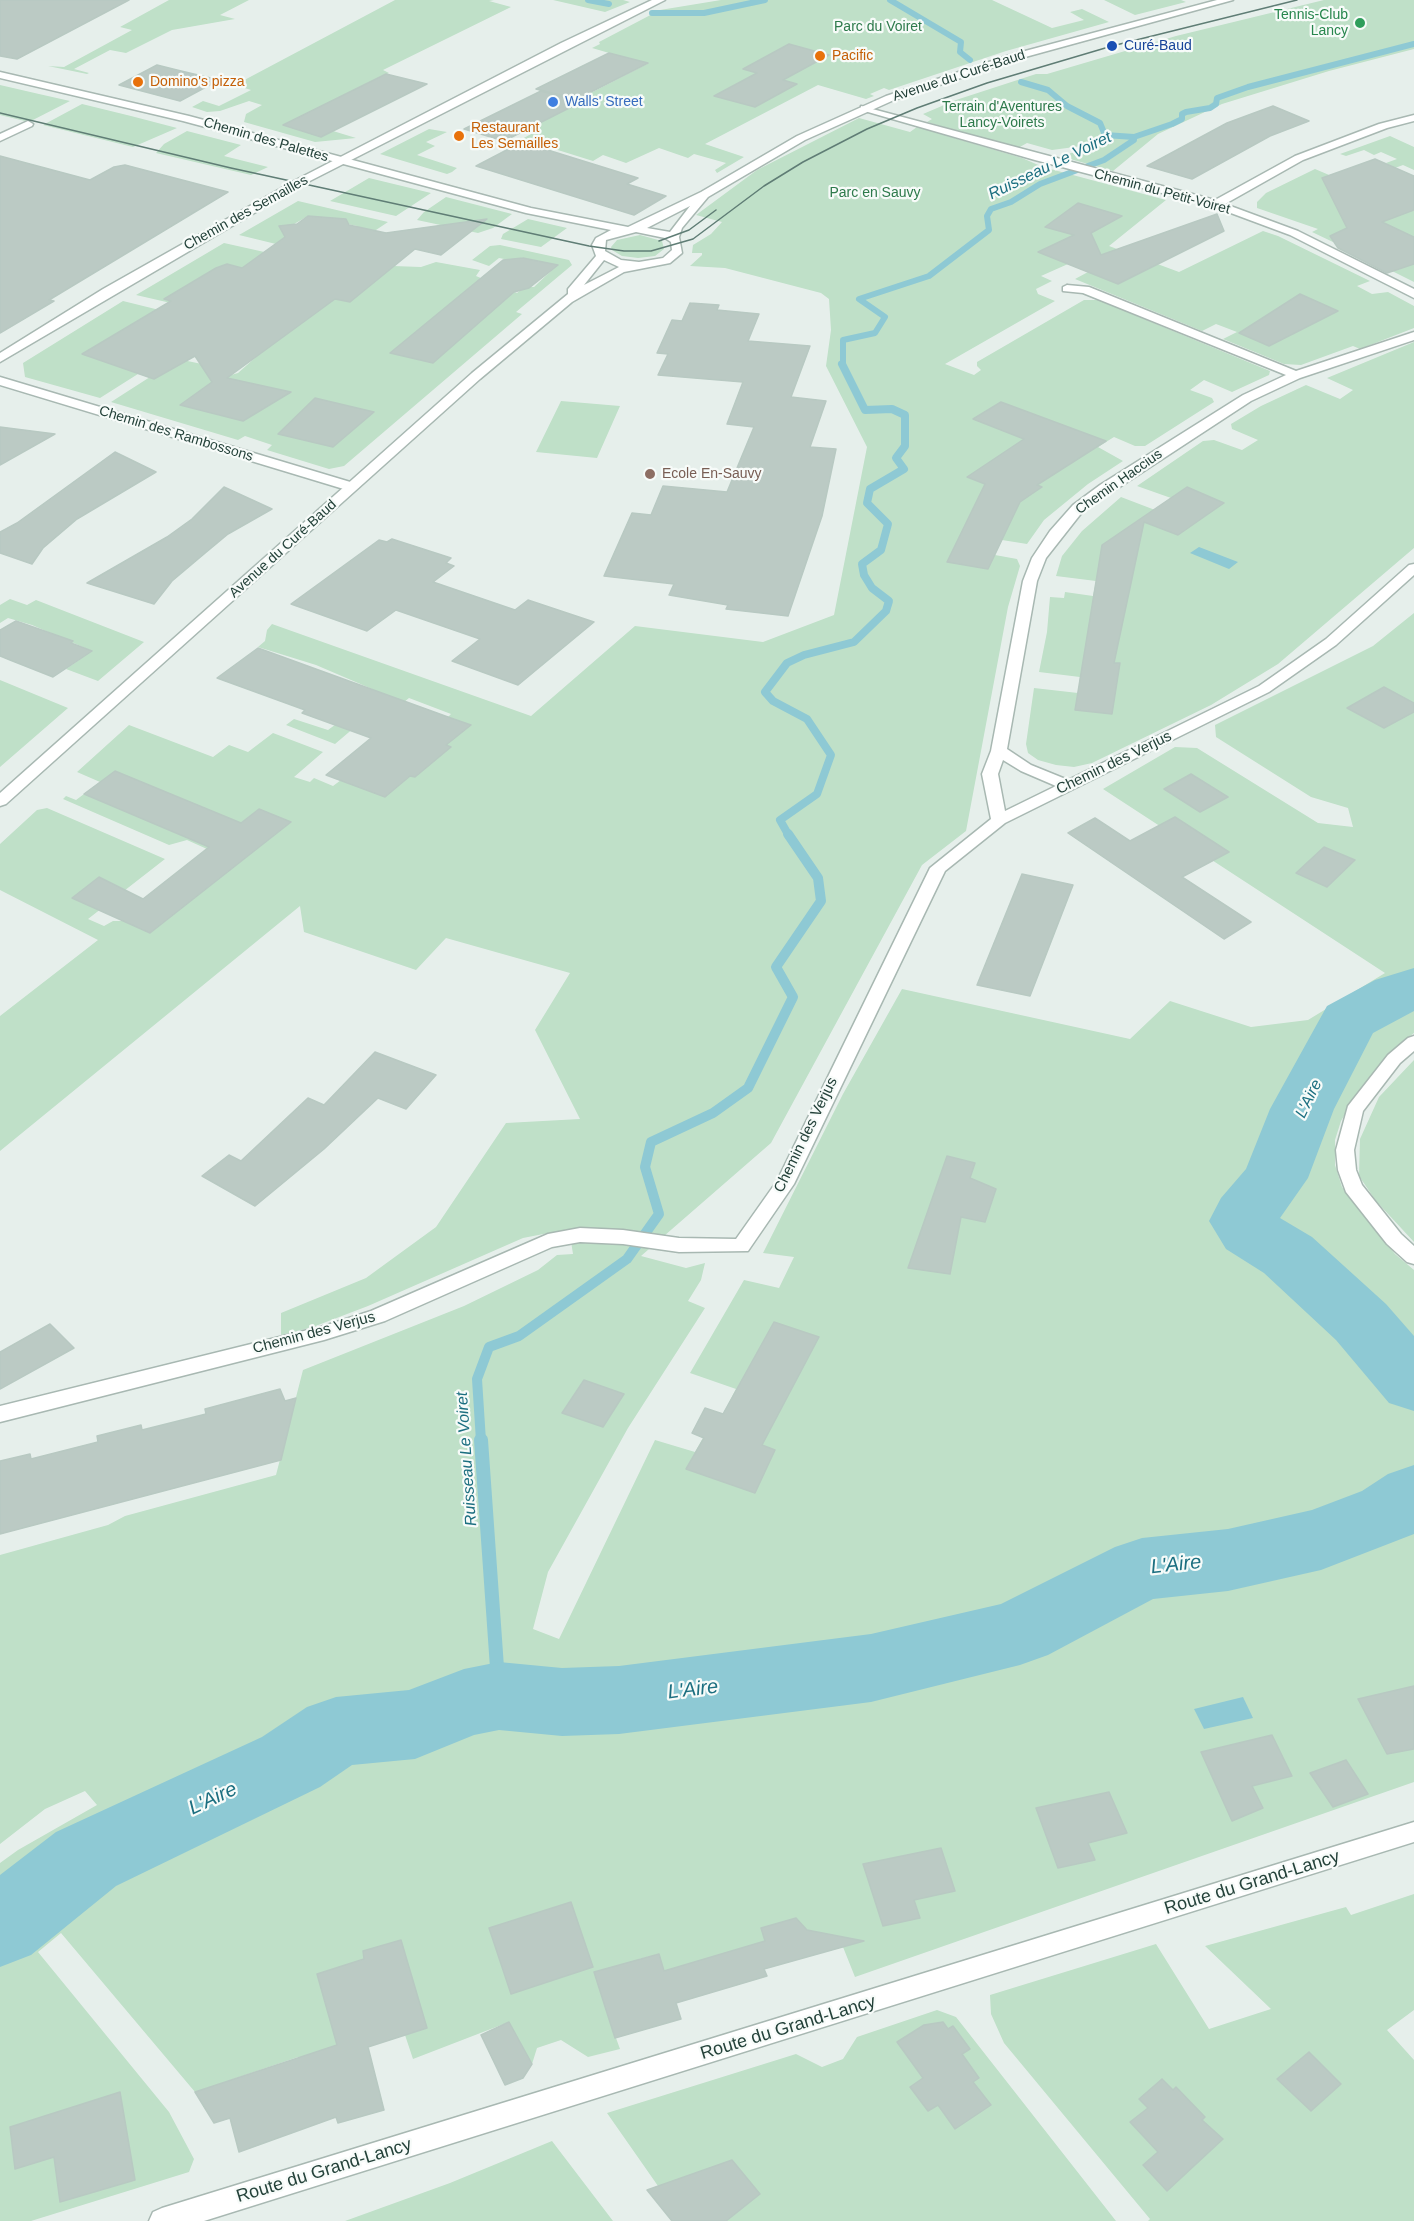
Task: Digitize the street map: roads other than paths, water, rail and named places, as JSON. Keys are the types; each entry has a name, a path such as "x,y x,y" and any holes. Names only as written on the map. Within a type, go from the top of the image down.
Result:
{"street":[{"name":"Chemin des Semailles","path":"0,358 208,234 340,161 610,22 660,0"},
{"name":"Avenue du Curé-Baud","path":"603,238 632,230 705,194 763,158 865,108 988,65 1210,2 1228,0"},
{"name":"Chemin des Palettes","path":"0,75 176,116 531,211 632,230 654,231 673,238"},
{"name":"Chemin du Petit-Voiret","path":"865,108 1104,176 1216,204 1294,233 1414,294"},
{"path":"1216,204 1299,158 1383,126 1414,118"},
{"path":"0,138 28,124"},
{"name":"Avenue du Curé-Baud","path":"0,801 476,376 568,299 620,270 657,263 672,257 678,251 679,245 673,238 677,227 698,206 705,194"},
{"name":"Chemin des Palettes","path":"531,211 603,238"},
{"path":"603,238 597,249 602,256 618,263 639,265"},
{"name":"Avenue du Curé-Baud","path":"568,299 574,286 593,269 602,256"},
{"path":"1067,289 1085,290 1296,375"},
{"name":"Chemin Haccius","path":"999,820 990,774 999,751 1030,581 1039,558 1064,522 1105,488 1247,398 1296,375 1414,336"},
{"name":"Chemin des Rambossons","path":"0,381 352,487"},
{"name":"Chemin des Verjus","path":"0,1414 357,1323 378,1316 548,1241 580,1234 680,1245 741,1246 785,1184 938,868 999,820 1264,689 1331,642 1414,568"},
{"path":"999,751 1026,768 1068,785"},
{"path":"1414,1042 1394,1059 1354,1110 1345,1150 1347,1170 1353,1187 1394,1239 1414,1257"},
{"name":"Route du Grand-Lancy","path":"162,2221 191,2217 1414,1832"}],"water":[{"path":"1199,547 1238,562 1229,569 1190,553"},
{"path":"1243,1697 1253,1718 1204,1729 1194,1709"}],"waterway":[{"name":"Ruisseau Le Voiret","path":"588,0 609,4"},
{"name":"Ruisseau Le Voiret","path":"652,13 704,13 765,0"},
{"name":"Ruisseau Le Voiret","path":"890,0 961,42 960,52 970,60"},
{"path":"1134,137 1172,124 1182,119 1182,114 1186,112 1210,108 1216,104 1217,98 1248,87 1414,44"},
{"name":"Ruisseau Le Voiret","path":"1021,82 1048,90 1067,106 1100,123 1105,135 1134,137"},
{"name":"Ruisseau Le Voiret","path":"843,366 843,340 875,333 885,317 859,299 929,276 989,230 987,216 991,209 1011,202 1040,184 1104,160 1134,140 1134,137"},
{"name":"Ruisseau Le Voiret","path":"789,836 780,820 817,794 831,755 807,719 773,701 765,692 787,663 804,655 854,642 886,611 889,601 872,588 864,575 862,564 881,550 888,524 867,503 870,489 904,469 896,458 905,446 905,415 892,409 865,410 843,366"},
{"name":"Ruisseau Le Voiret","path":"481,1441 477,1379 489,1347 519,1336 627,1259 659,1214 645,1167 651,1142 713,1113 748,1088 793,997 776,967 821,901 818,878 788,834"},
{"name":"L'Aire","path":"1414,988 1397,994 1349,1020 1302,1109 1275,1178 1245,1215 1243,1221 1250,1232 1288,1255 1361,1322 1414,1384"},
{"name":"Ruisseau Le Voiret","path":"481,1440 499,1696"},
{"name":"L'Aire","path":"0,1927 86,1859 291,1762 336,1732 415,1724 464,1703 499,1696 562,1702 619,1700 871,1668 1020,1632 1058,1610 1142,1569 1228,1560 1321,1539 1389,1512 1414,1495"}],"tram line":[{"path":"0,113 231,168 589,246 624,251 651,251 693,239 764,186 803,162 867,129 917,108 987,83 1112,46 1297,0"},
{"path":"659,241 689,230 716,210"}],"place":[{"name":"Tennis-Club Lancy","path":"1360,23"},
{"name":"Curé-Baud","path":"1112,46"},
{"name":"Pacific","path":"820,56"},
{"name":"Domino's pizza","path":"138,82"},
{"name":"Walls' Street","path":"553,102"},
{"name":"Restaurant Les Semailles","path":"459,136"},
{"name":"Ecole En-Sauvy","path":"650,474"}],"park label":[{"name":"Parc du Voiret","path":"878,27"},
{"name":"Terrain d'Aventures Lancy-Voirets","path":"1002,116"},
{"name":"Parc en Sauvy","path":"875,193"}]}
